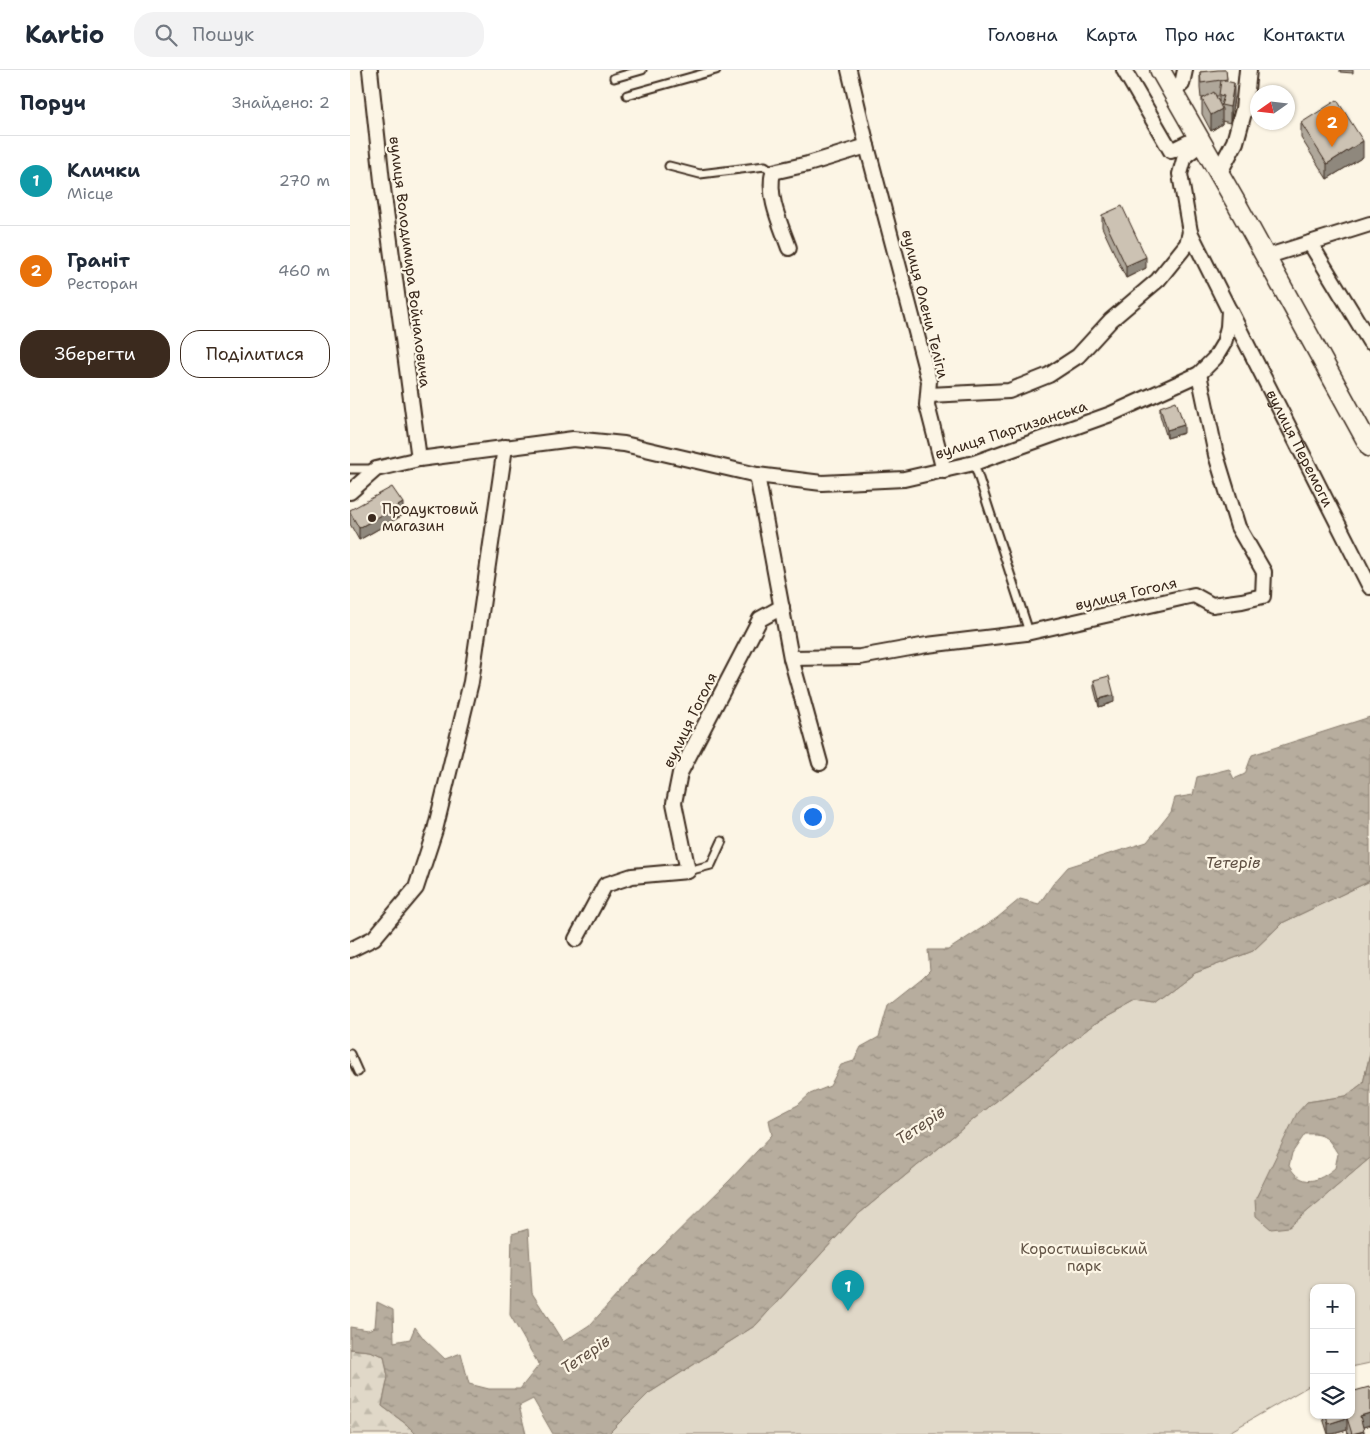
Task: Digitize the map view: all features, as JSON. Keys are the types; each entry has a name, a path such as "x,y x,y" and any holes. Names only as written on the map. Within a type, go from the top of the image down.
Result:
{"main road":[{"path":"1160,70 1219,172 1370,447"}],"street":[{"name":"вулиця Володимира Войналовича","path":"370,70 382,181 419,459"},
{"name":"вулиця Олени Теліги","path":"850,70 867,146 929,382 927,405 944,471"},
{"path":"1124,70 1171,151 1200,140"},
{"path":"1172,92 1182,84 1185,70"},
{"path":"1219,172 1235,142 1244,108 1248,70"},
{"path":"1200,140 1185,156 1180,174 1190,232 1229,310"},
{"path":"789,248 775,207 770,182 773,172 816,162 867,146"},
{"path":"1265,257 1370,224"},
{"path":"929,395 1009,391 1049,375 1078,356 1111,320 1158,280 1187,244 1190,232"},
{"path":"1310,243 1370,342"},
{"name":"вулиця Партизанська","path":"376,469 419,459 573,440 624,444 757,475 822,483 904,478 944,471 974,463 1111,414 1198,374 1215,358 1224,344 1228,328 1229,310"},
{"name":"вулиця Перемоги","path":"1229,310 1370,587"},
{"name":"вулиця Гоголя","path":"791,658 860,657 927,645 1029,632 1194,595 1212,604 1242,601 1263,596 1264,572 1238,527 1216,454 1198,374"},
{"path":"350,950 374,938 416,888 434,830 471,682 505,447"},
{"path":"350,492 376,469"},
{"path":"757,475 791,658 820,763"},
{"name":"вулиця Гоголя","path":"688,871 674,803 680,773 760,619 782,607"},
{"path":"576,939 605,886 632,876 688,871"}],"lane":[{"path":"614,78 642,70"},
{"path":"627,94 716,70"},
{"path":"669,166 700,174 765,166 773,172"},
{"path":"974,463 1029,632"},
{"path":"350,469 376,469"},
{"path":"688,871 711,865 722,841"},
{"path":"350,1054 358,1072"}],"green space":[{"name":"Коростишівський парк","path":"1370,881 1370,1054 1363,1083 1346,1096 1307,1102 1255,1200 1289,1227 1370,1158 1370,1363 1355,1366 1355,1284 1310,1284 1310,1385 1226,1434 608,1434 649,1393 756,1325 855,1217 980,1114 1094,1024 1136,1001 1154,1004 1195,973 1253,951 1282,923"},
{"path":"350,1349 369,1351 384,1356 388,1377 382,1406 416,1434 350,1434"}],"water":[{"name":"Тетерів","path":"1370,717 1370,881 1282,923 1253,951 1195,973 1154,1004 1136,1001 1094,1024 980,1114 855,1217 756,1325 649,1393 608,1434 553,1434 533,1399 519,1406 526,1434 416,1434 382,1406 388,1377 384,1356 369,1351 350,1349 350,1327 368,1330 375,1327 377,1302 393,1310 394,1342 410,1339 415,1327 424,1339 445,1359 461,1353 469,1384 489,1389 520,1389 539,1365 510,1315 512,1234 528,1229 532,1293 563,1342 591,1324 644,1265 730,1180 772,1135 769,1120 798,1105 810,1094 830,1086 841,1065 854,1061 861,1047 879,1037 888,1005 930,970 928,950 948,950 997,918 1020,899 1039,904 1068,867 1147,842 1171,812 1175,798 1193,795 1197,777 1229,769 1234,779 1245,774 1252,755"},
{"path":"1370,1054 1370,1158 1289,1227 1271,1229 1256,1216 1255,1200 1297,1113 1307,1102 1346,1096 1363,1083","holes":["1305,1134 1322,1136 1338,1154 1335,1168 1316,1179 1305,1180 1299,1178 1289,1166 1292,1153"]}],"building":[{"path":"1226,70 1227,79 1201,83 1200,72"},
{"path":"1221,80 1234,83 1230,107 1221,105 1224,96 1219,95"},
{"path":"1214,92 1222,109 1211,115 1202,99"},
{"path":"1337,100 1363,141 1327,164 1301,123"},
{"path":"1122,206 1146,257 1126,266 1102,215"},
{"path":"1176,401 1184,425 1167,430 1160,407"},
{"path":"392,487 403,503 359,528 350,510"},
{"path":"1109,676 1114,695 1099,699 1094,680"},
{"path":"1369,1387 1370,1413 1360,1416 1364,1431 1352,1434 1347,1419 1355,1419 1355,1391"},
{"path":"1327,1419 1344,1419 1328,1424"}],"place":[{"name":"Граніт","path":"1332,147"},
{"name":"Продуктовий магазин","path":"372,518"},
{"name":"Клички","path":"848,1311"}]}
